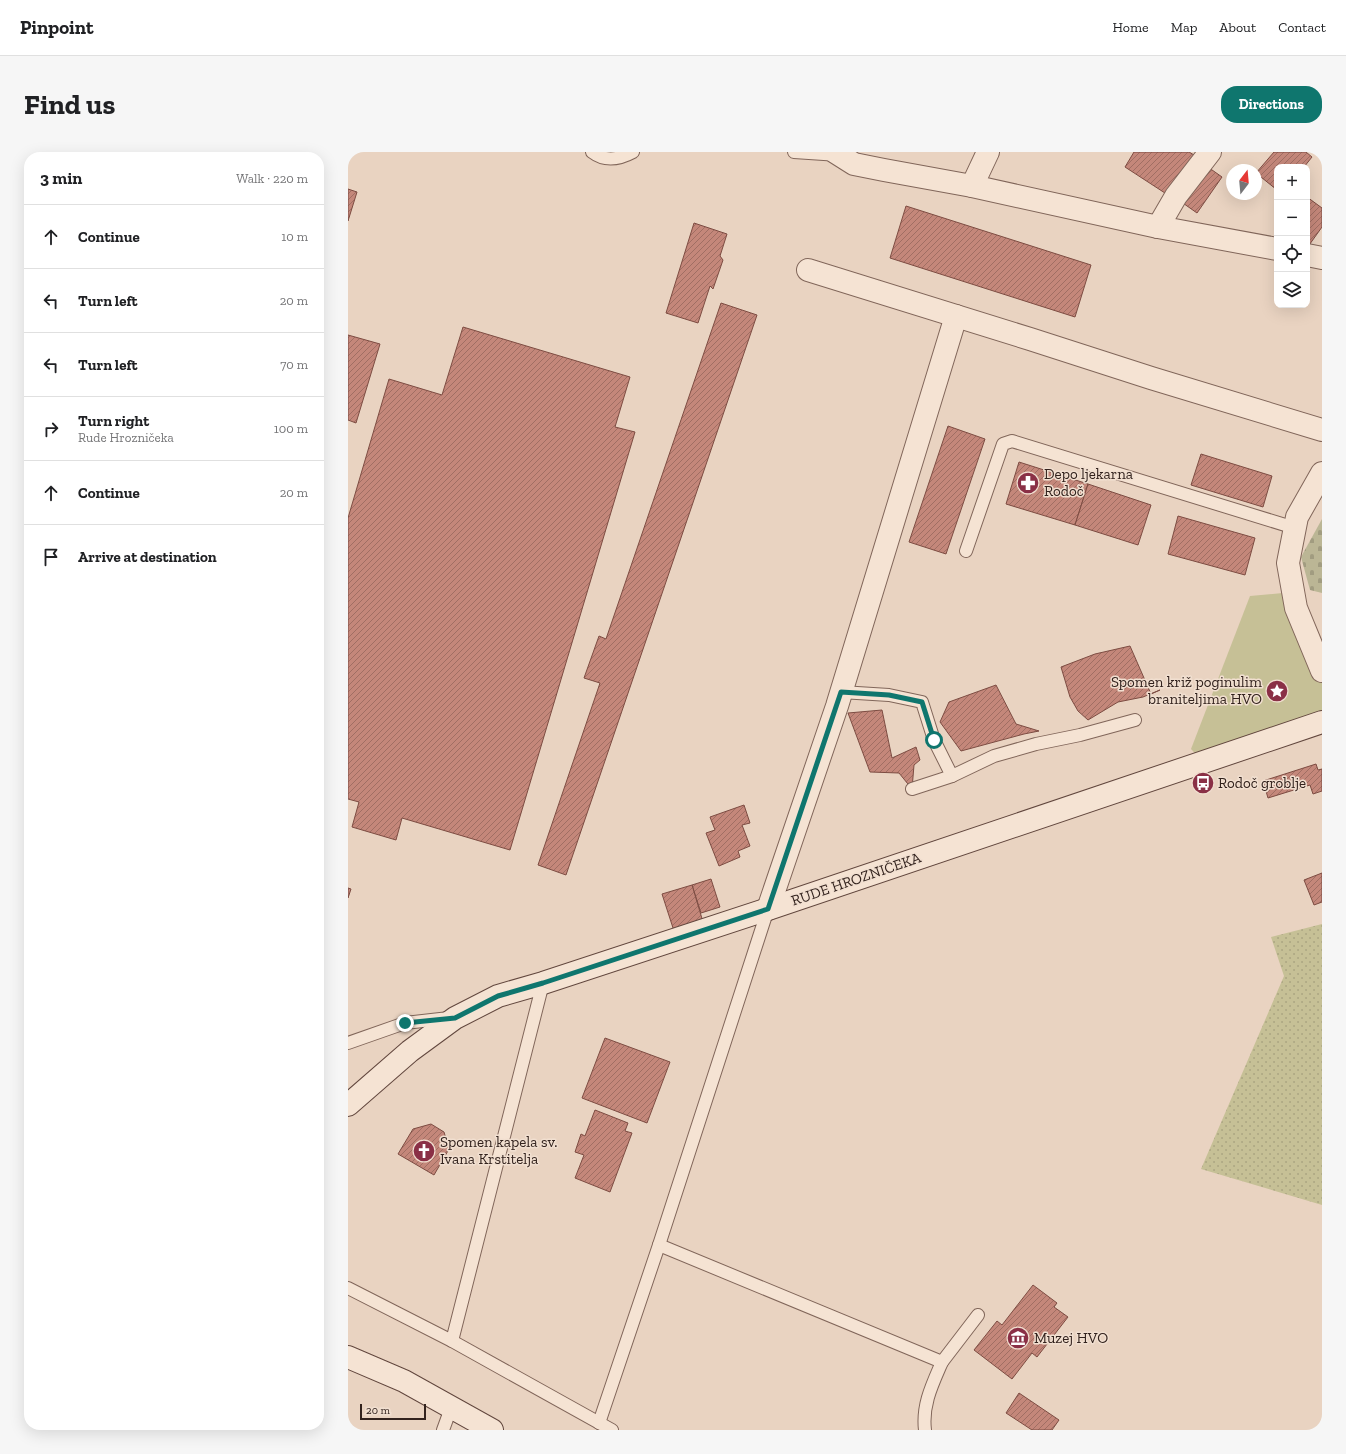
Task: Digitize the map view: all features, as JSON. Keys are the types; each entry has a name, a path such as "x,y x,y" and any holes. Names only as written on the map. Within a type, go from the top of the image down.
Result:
{"street":[{"path":"972,186 988,152"},
{"path":"1158,227 1176,196 1210,152"},
{"path":"837,154 854,164 972,186 1158,227 1274,247"},
{"path":"1310,255 1322,258"},
{"path":"808,270 1322,430"},
{"path":"768,909 841,692 956,316"},
{"path":"1322,473 1297,517 1288,563 1296,608 1322,672"},
{"name":"RUDE HROZNIČEKA","path":"348,1105 410,1051 455,1018 498,996 543,983 768,909 1322,722"},
{"path":"348,1357 404,1381 492,1430"}],"lane":[{"path":"592,152 596,155 610,159 624,157 633,152"},
{"path":"794,152 837,154"},
{"path":"966,551 1003,444 1012,441 1295,528"},
{"path":"841,692 889,695 922,702 934,740 952,776"},
{"path":"912,789 952,776 994,756 1036,744 1117,726 1135,720"},
{"path":"599,1423 659,1245 768,909"},
{"path":"452,1341 543,983"},
{"path":"348,1043 405,1023 455,1018"},
{"path":"659,1245 942,1362"},
{"path":"348,1288 452,1341 612,1430"},
{"path":"925,1430 924,1422 926,1401 942,1362 978,1315"},
{"path":"444,1430 451,1408"}],"shaded area":[{"path":"1293,592 1322,671 1322,722 1203,762 1191,749 1250,596"},
{"path":"1322,924 1322,1205 1201,1169 1284,976 1271,937"}],"green space":[{"path":"1322,519 1322,593 1310,590 1301,557"}],"building":[{"path":"1134,152 1189,152 1194,155 1168,195 1125,167"},
{"path":"1274,152 1306,152 1312,157 1306,164 1274,164 1274,188 1262,178 1262,166"},
{"path":"1205,165 1222,177 1197,213 1180,201"},
{"path":"348,189 357,192 348,221"},
{"path":"1310,199 1322,208 1322,227 1310,244"},
{"path":"906,206 1091,265 1075,317 890,258"},
{"path":"694,223 727,234 720,256 723,260 713,289 710,286 698,323 666,313"},
{"path":"721,303 757,315 566,875 538,865 600,683 584,678 599,636 606,639"},
{"path":"463,327 630,377 615,427 635,432 510,850 402,818 396,840 352,827 359,802 348,799 348,518 389,379 442,395"},
{"path":"348,335 380,344 356,423 348,420"},
{"path":"948,426 985,439 946,554 909,542"},
{"path":"1201,454 1272,476 1263,507 1191,485"},
{"path":"1019,462 1088,484 1075,525 1006,504"},
{"path":"1088,484 1151,505 1138,545 1075,525"},
{"path":"1178,516 1255,538 1245,575 1168,554"},
{"path":"1130,646 1151,694 1118,702 1088,720 1078,711 1070,697 1061,667 1095,654"},
{"path":"996,685 1016,724 1039,731 961,751 940,722 949,702"},
{"path":"882,710 892,758 916,747 920,760 914,765 912,789 899,773 870,772 848,713"},
{"path":"1316,764 1318,770 1322,769 1322,791 1313,794 1310,785 1268,798 1263,781"},
{"path":"744,805 750,823 742,825 750,846 738,851 740,857 719,866 706,833 715,830 710,817"},
{"path":"1322,873 1322,902 1314,905 1304,880"},
{"path":"711,879 720,907 701,913 692,885"},
{"path":"692,885 703,922 674,931 662,894"},
{"path":"348,888 351,889 348,898"},
{"path":"605,1038 670,1062 647,1123 582,1098"},
{"path":"595,1110 628,1123 625,1131 632,1133 610,1192 575,1178 584,1155 575,1152 581,1134 585,1136"},
{"name":"Spomen kapela sv. Ivana Krstitelja","path":"431,1124 444,1132 449,1149 434,1175 398,1154 413,1129"},
{"name":"Muzej HVO","path":"1033,1285 1057,1303 1054,1307 1068,1317 1037,1357 1032,1353 1012,1379 974,1350 997,1321 1002,1325"},
{"path":"1019,1393 1059,1420 1052,1430 1032,1430 1006,1413"}],"place":[{"name":"Depo ljekarna Rodoč","path":"1028,483"},
{"name":"Spomen križ poginulim braniteljima HVO","path":"1277,691"},
{"name":"Rodoč groblje","path":"1203,783"},
{"name":"Spomen kapela sv. Ivana Krstitelja","path":"424,1151"},
{"name":"Muzej HVO","path":"1018,1338"}],"route":[{"path":"405,1023 455,1018 498,996 543,983 768,909 841,692 889,695 922,702 934,740"}]}
